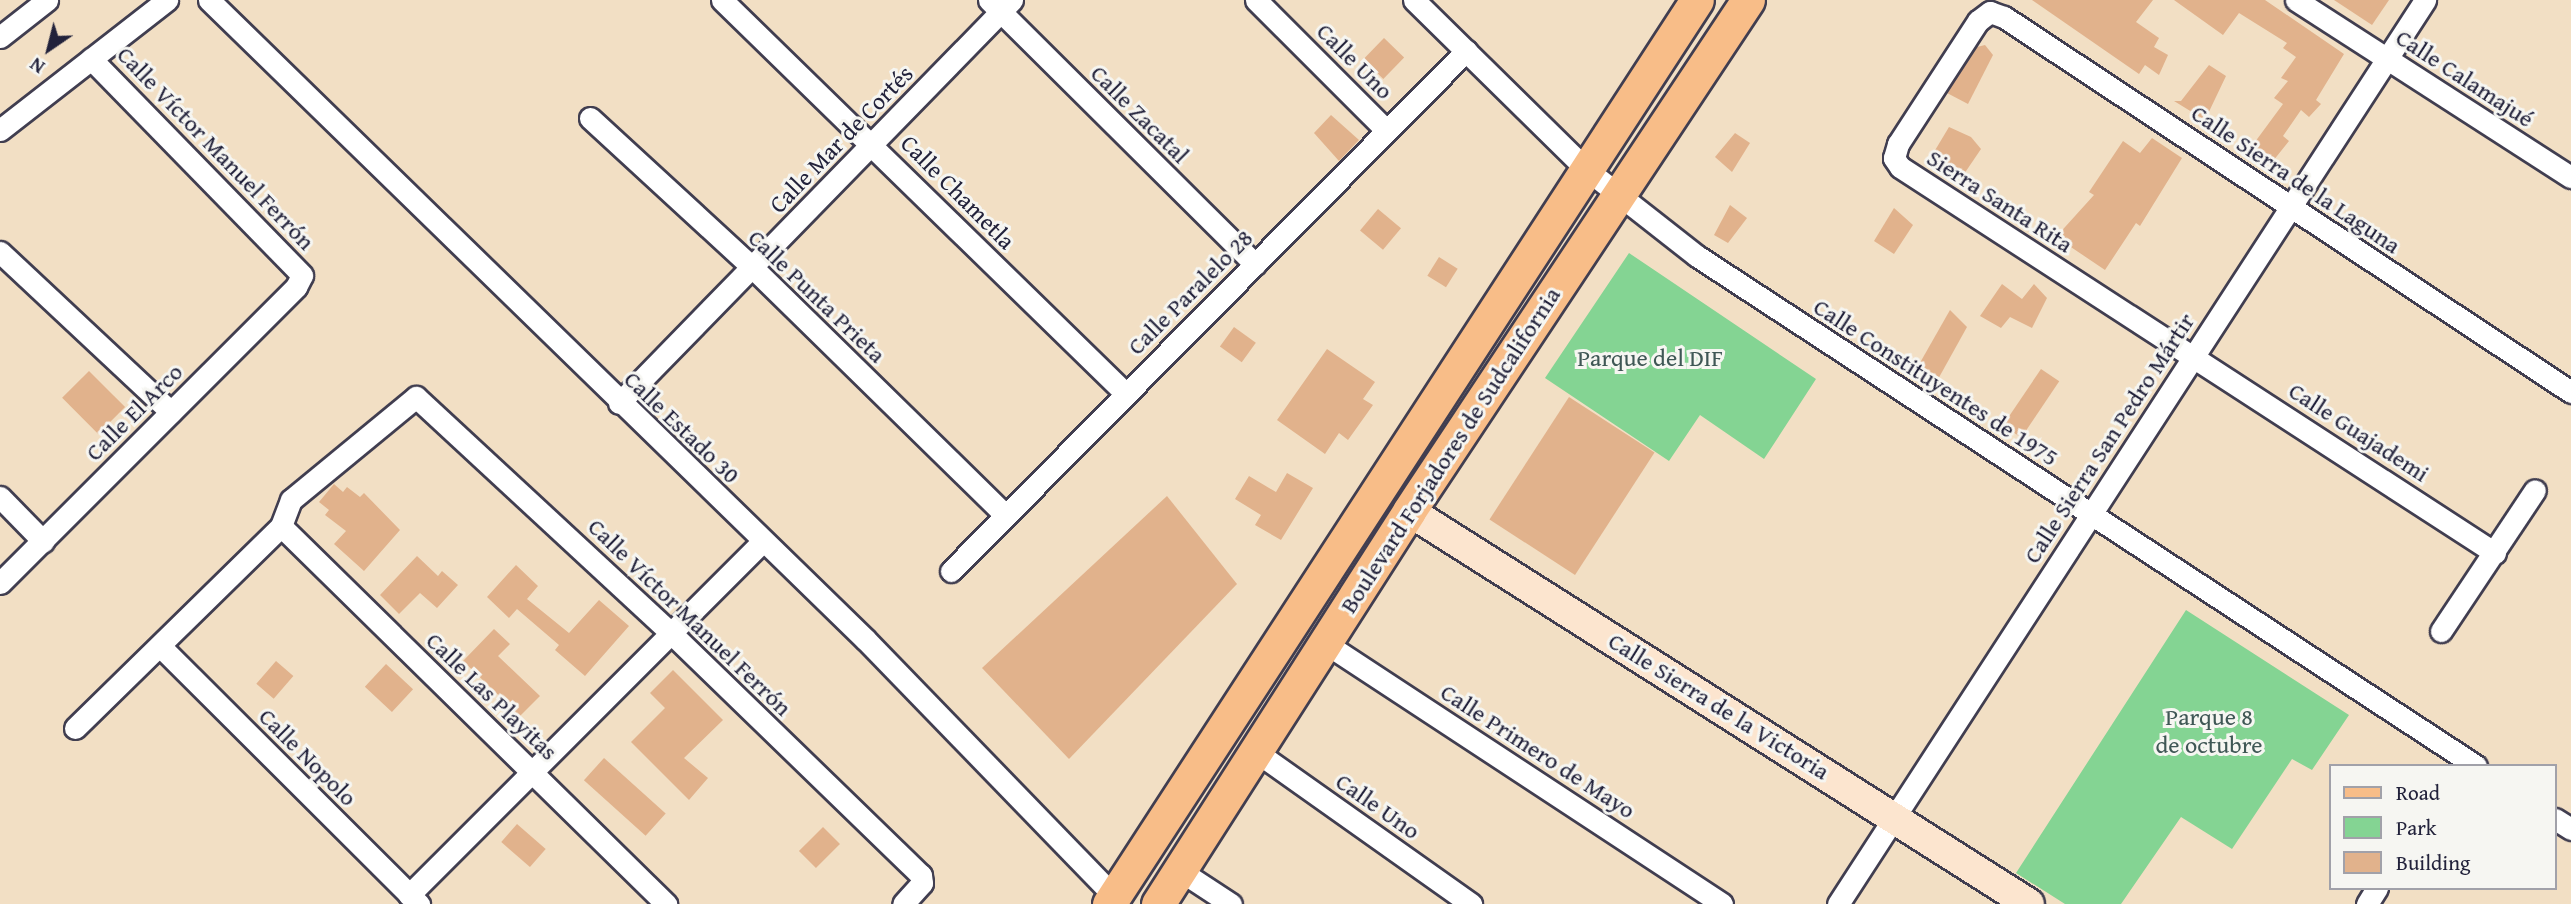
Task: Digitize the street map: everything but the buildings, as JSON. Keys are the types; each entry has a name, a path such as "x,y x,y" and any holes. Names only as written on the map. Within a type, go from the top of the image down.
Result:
{"main road":[{"name":"Boulevard Forjadores de Sudcalifornia","path":"1111,900 1697,0"},
{"name":"Boulevard Forjadores de Sudcalifornia","path":"1158,904 1409,511 1748,0"}],"street":[{"path":"0,37 47,0"},
{"path":"0,130 167,0"},
{"name":"Calle Estado 30","path":"209,0 619,403 884,658 1111,900"},
{"name":"Calle Chametla","path":"722,0 1125,393"},
{"name":"Calle Uno","path":"1256,0 1386,130"},
{"path":"1414,0 1586,169"},
{"name":"Calle Calamajué","path":"2296,0 2571,177"},
{"name":"Calle Sierra San Pedro Mártir","path":"1838,904 2288,207 2425,0"},
{"name":"Calle Mar de Cortés","path":"619,403 873,145 1001,4"},
{"name":"Calle Zacatal","path":"1001,4 1255,264"},
{"name":"Calle Sierra de la Laguna","path":"1990,12 2004,17 2571,392"},
{"name":"Sierra Santa Rita","path":"1990,12 1963,43 1894,158 2031,254 2194,356"},
{"name":"Calle Paralelo 28","path":"951,571 1466,51"},
{"name":"Calle Víctor Manuel Ferrón","path":"91,59 302,275"},
{"name":"Calle Punta Prieta","path":"590,118 752,267 1005,515"},
{"name":"Calle Constituyentes de 1975","path":"1586,169 1617,195 1832,349 2092,513 2465,763"},
{"path":"0,252 170,412"},
{"name":"Calle El Arco","path":"0,583 296,287 302,275"},
{"name":"Calle Guajademi","path":"2194,356 2495,552"},
{"name":"Calle Víctor Manuel Ferrón","path":"281,526 291,500 412,397 671,633 921,875 922,883 903,904"},
{"path":"2441,631 2535,490"},
{"path":"0,497 43,541"},
{"name":"Calle Sierra de la Victoria","path":"1409,511 2029,904"},
{"path":"75,728 281,526"},
{"name":"Calle Las Playitas","path":"281,526 666,904"},
{"path":"414,899 762,542"},
{"name":"Calle Primero de Mayo","path":"1325,643 1722,904"},
{"name":"Calle Nopolo","path":"160,646 414,899"},
{"name":"Calle Uno","path":"1255,751 1471,904"},
{"path":"1179,870 1231,904"}],"green space":[{"name":"Parque del DIF","path":"1629,253 1816,379 1764,459 1700,415 1669,461 1545,378"},
{"name":"Parque 8 de octubre","path":"2186,610 2349,715 2312,770 2292,759 2232,849 2181,817 2121,904 2065,904 2016,873"}]}
